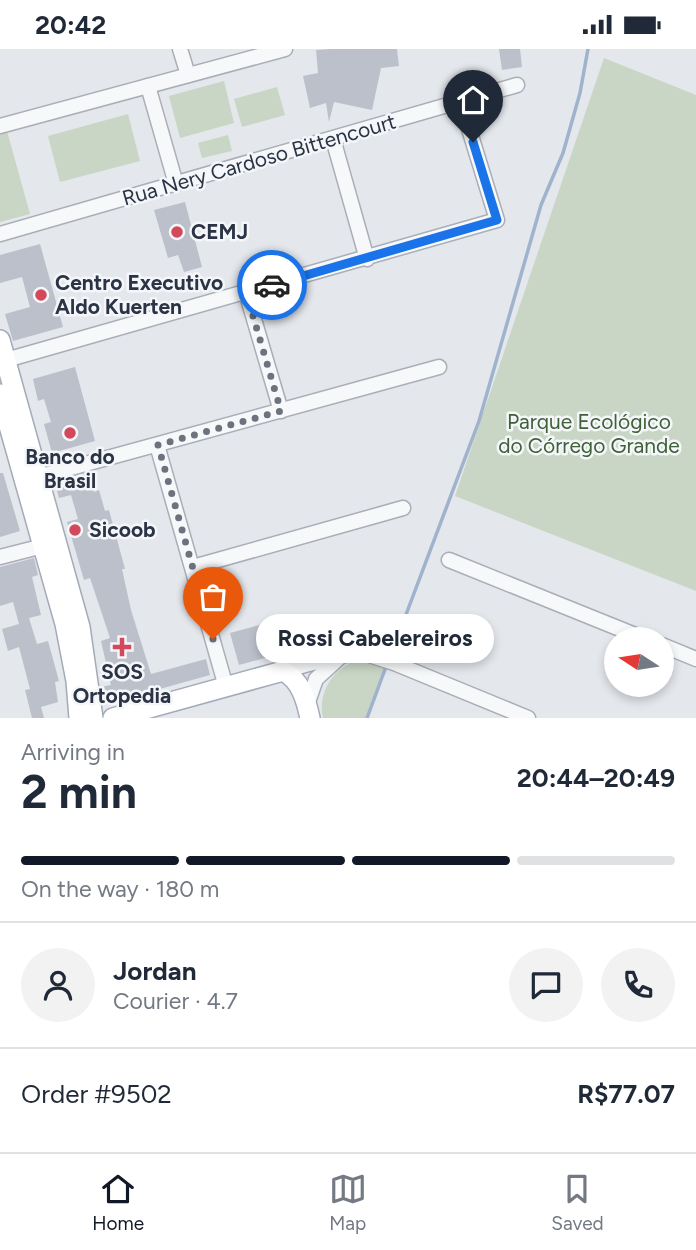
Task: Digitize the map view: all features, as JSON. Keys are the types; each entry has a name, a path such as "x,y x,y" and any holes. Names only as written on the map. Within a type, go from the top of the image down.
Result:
{"main road":[{"path":"0,340 80,627 93,718"},
{"path":"0,394 4,423 43,545 71,649 79,718"},
{"path":"113,718 170,710 226,687 283,671 296,681 309,711"}],"street":[{"path":"180,49 188,75"},
{"path":"0,126 285,49"},
{"name":"Rua Nery Cardoso Bittencourt","path":"0,234 517,85"},
{"path":"148,86 176,184"},
{"path":"6,360 497,220 461,103"},
{"path":"333,139 367,259"},
{"path":"246,292 281,411"},
{"path":"38,477 439,367"},
{"path":"158,445 226,687"},
{"path":"193,566 403,508"},
{"path":"0,558 43,545"},
{"path":"449,560 615,627"},
{"path":"674,650 696,659"},
{"path":"283,671 359,653 388,661 528,718"},
{"path":"309,711 316,679 342,655"}],"green space":[{"name":"Parque Ecológico do Córrego Grande","path":"604,58 696,95 696,591 455,496"},
{"path":"224,81 234,123 180,138 169,96"},
{"path":"277,87 285,115 242,127 234,99"},
{"path":"128,114 140,161 60,182 48,136"},
{"path":"7,131 30,214 0,222 0,133"},
{"path":"228,135 232,151 202,158 198,143"},
{"path":"358,661 387,666 367,718 323,718 322,700 329,682 341,669"}],"building":[{"path":"397,49 399,66 381,68 372,110 334,102 329,122 326,103 310,108 303,76 318,73 316,50"},
{"path":"499,49 520,49 522,67 502,70"},
{"name":"CEMJ","path":"185,202 202,267 184,272 178,255 168,258 154,210"},
{"name":"Centro Executivo Aldo Kuerten","path":"40,244 63,327 13,341 5,314 30,307 22,277 0,283 0,255"},
{"path":"75,367 95,441 52,453 44,424 51,422 44,399 38,401 33,379"},
{"path":"0,473 3,473 20,531 0,537"},
{"path":"89,473 94,492 99,490 105,511 109,510 125,569 122,569 131,610 151,674 206,659 210,675 106,704 101,687 111,685 101,641 110,638 90,578 84,580 67,522 78,519 71,495 59,498 55,483"},
{"path":"34,558 38,575 32,577 41,615 29,618 37,644 48,641 59,681 55,682 58,702 41,707 44,718 32,718 25,690 30,689 19,647 8,651 2,629 19,624 13,602 0,606 0,567"},
{"path":"263,624 272,656 239,665 230,633"}],"waterway":[{"path":"390,657 479,421 541,205 563,153 580,93 588,49"},
{"path":"367,718 387,664"}],"way so far":[{"path":"213,639 158,445 281,411 246,292 272,285"}],"place":[{"name":"CEMJ","path":"177,232"},
{"name":"Centro Executivo Aldo Kuerten","path":"41,295"},
{"name":"Banco do Brasil","path":"70,433"},
{"name":"Sicoob","path":"75,530"},
{"name":"Rossi Cabelereiros","path":"213,639"},
{"name":"SOS Ortopedia","path":"122,647"}],"route":[{"path":"272,285 497,220 473,142"}]}
